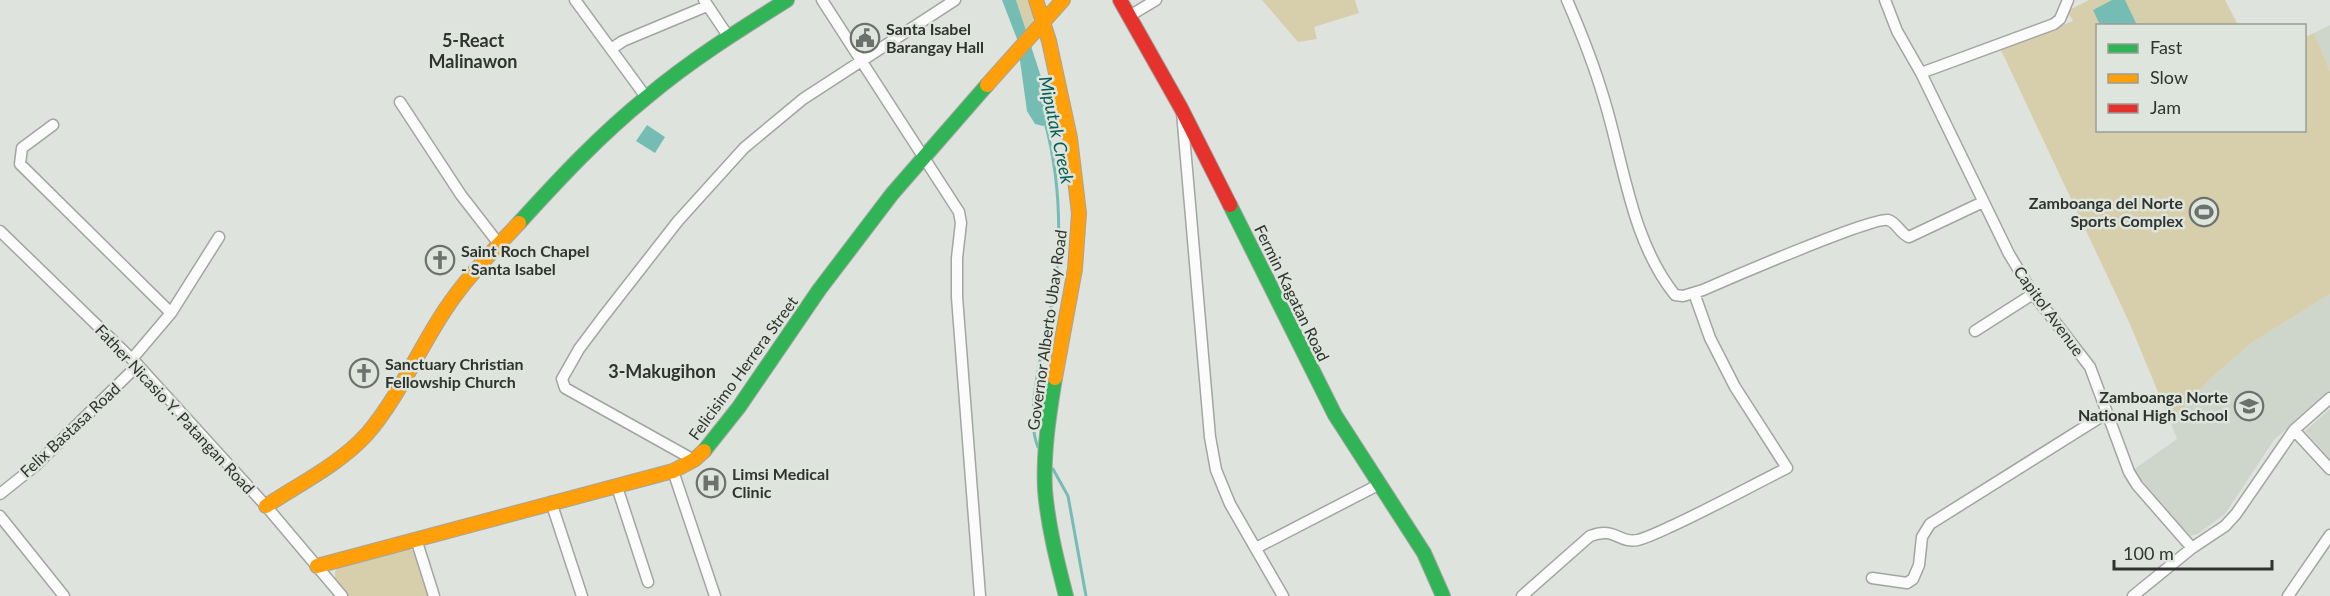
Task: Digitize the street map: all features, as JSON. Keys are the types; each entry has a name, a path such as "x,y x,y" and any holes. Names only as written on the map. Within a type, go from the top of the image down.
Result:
{"street":[{"path":"575,0 646,97"},
{"path":"266,506 345,454 366,435 381,417 444,311 465,282 566,172 646,97 728,36 787,0"},
{"path":"822,0 954,201 962,223 957,258 957,297 980,596"},
{"path":"694,460 569,391 562,384 562,379 579,349 678,221 744,148 803,99 955,0"},
{"name":"Governor Alberto Ubay Road","path":"1036,0 1045,20 1072,156 1079,206 1079,234 1074,282 1054,386 1045,476 1054,549 1066,596"},
{"name":"Felicisimo Herrera Street","path":"317,566 551,502 617,487 673,471 694,460 709,447 819,290 924,155 1063,0"},
{"name":"Fermin Kagatan Road","path":"1120,0 1131,15 1181,108 1335,415 1378,485 1424,553 1443,596"},
{"path":"1131,15 1156,0"},
{"path":"1567,0 1604,98 1635,214 1658,270 1675,295 1683,296 1885,219 1892,221 1904,235 1909,237 1983,202"},
{"name":"Capitol Avenue","path":"1885,0 1897,31 1921,73 2009,254 2033,294 2090,367 2129,472 2137,486 2192,548"},
{"path":"1921,73 2054,24 2060,19 2068,0"},
{"path":"611,49 623,41 706,3 728,36"},
{"path":"400,102 432,153 499,244"},
{"path":"1181,108 1210,437 1216,470 1230,504 1283,596"},
{"path":"53,125 22,148 20,164 171,313"},
{"name":"Father Nicasio Y. Patangan Road","path":"0,231 135,362 266,506 342,596"},
{"name":"Felix Bastasa Road","path":"0,494 35,466 135,362 171,313 219,237"},
{"path":"1522,596 1590,536 1601,532 1612,533 1627,541 1641,539 1690,518 1787,468 1735,387 1710,338 1694,292"},
{"path":"1975,331 2033,294"},
{"path":"2133,596 2192,548 2225,526 2236,514 2294,430 2330,398"},
{"path":"1872,578 1907,582 1913,579 1919,565 1922,537 1930,524 2107,413"},
{"path":"2294,430 2330,469"},
{"path":"673,471 715,596"},
{"path":"1256,548 1378,485"},
{"path":"617,487 648,582"},
{"path":"551,502 582,596"},
{"path":"0,516 64,596"},
{"path":"2288,596 2330,535"},
{"path":"416,539 434,596"}],"shaded area":[{"path":"1016,0 1030,0 1032,5 1033,21 1026,33"},
{"path":"1262,0 1355,0 1359,13 1314,27 1317,39 1298,42"},
{"name":"Zamboanga del Norte Sports Complex","path":"2089,0 2225,0 2237,24 2096,24 2096,132 2306,132 2306,37 2314,33 2330,71 2330,294 2250,344 2211,378 2170,421 2129,322 2001,50 2073,21 2067,11"},
{"path":"2330,25 2330,71 2314,33"},
{"name":"Zamboanga Norte National High School","path":"2330,294 2330,391 2274,440 2225,514 2198,534 2190,536 2133,470 2177,439 2170,421 2211,378 2250,344"},
{"path":"2330,409 2330,459 2305,431"},
{"path":"406,547 414,551 430,596 347,596 338,585 335,574 338,565"}],"water":[{"path":"1002,0 1016,0 1045,89 1050,116 1049,122 1043,126 1035,124 1027,111 1017,39"},
{"path":"2112,0 2125,0 2137,24 2100,24 2093,10"},
{"path":"647,125 665,137 655,153 636,141"}],"waterway":[{"name":"Miputak Creek","path":"1038,447 1034,430 1035,387 1057,272 1059,234 1056,177 1045,122"},
{"name":"Miputak Creek","path":"1053,469 1068,496 1086,596"}],"traffic: fast":[{"path":"519,223 596,142 647,97 698,58 787,0"},
{"path":"704,451 739,407 819,290 892,194 987,85"},
{"path":"1230,205 1335,415 1424,553 1443,596"},
{"path":"1055,378 1046,448 1045,490 1056,557 1066,596"}],"traffic: slow":[{"path":"1036,0 1049,41 1070,138 1079,213 1075,269 1055,378"},
{"path":"987,85 1063,0"},
{"path":"266,506 332,464 367,434 388,406 453,298 519,223"},
{"path":"317,566 673,471 694,460 704,451"}],"traffic: jam":[{"path":"1120,0 1181,108 1230,205"}],"place":[{"name":"Santa Isabel Barangay Hall","path":"865,38"},
{"name":"Zamboanga del Norte Sports Complex","path":"2204,212"},
{"name":"Saint Roch Chapel - Santa Isabel","path":"440,260"},
{"name":"Sanctuary Christian Fellowship Church","path":"364,373"},
{"name":"Zamboanga Norte National High School","path":"2249,406"},
{"name":"Limsi Medical Clinic","path":"711,483"}],"district":[{"name":"5-React Malinawon","path":"473,51"},
{"name":"3-Makugihon","path":"662,372"}]}
